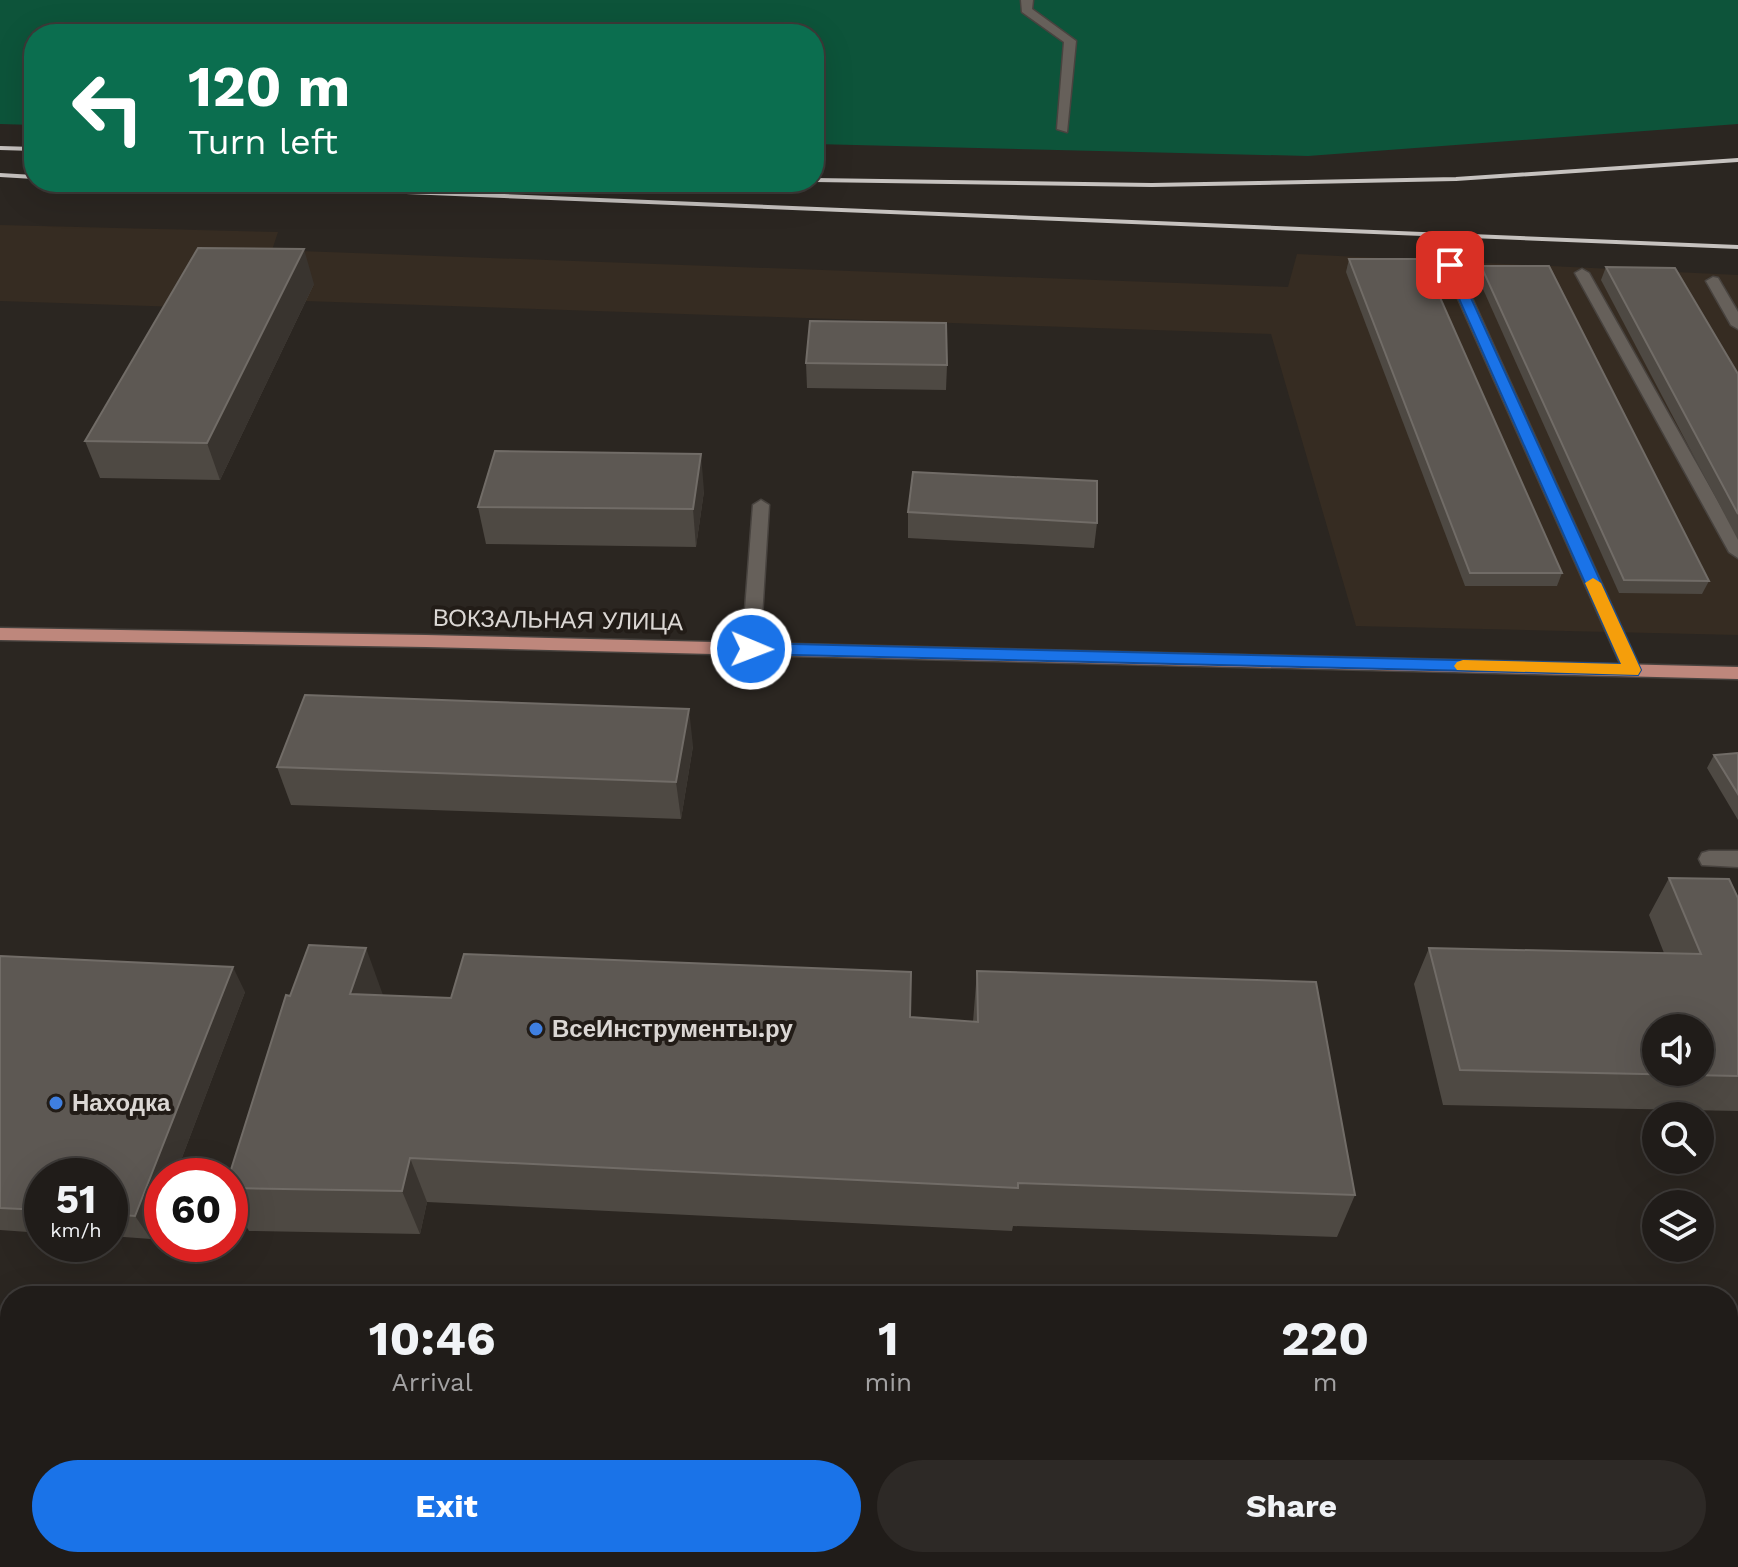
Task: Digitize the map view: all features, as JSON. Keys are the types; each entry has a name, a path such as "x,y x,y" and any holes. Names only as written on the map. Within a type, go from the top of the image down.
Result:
{"main road":[{"name":"ВОКЗАЛЬНАЯ УЛИЦА","path":"0,634 1738,673"}],"street":[{"path":"1027,0 1026,10 1070,41 1063,129"},
{"path":"1450,265 1632,670"},
{"path":"1582,273 1738,552"},
{"path":"1713,281 1738,325"},
{"path":"751,649 761,505"},
{"path":"1709,859 1738,859"}],"shaded area":[{"path":"0,225 278,232 272,250 1288,287 1297,254 1738,275 1738,635 1356,626 1271,334 190,297 180,307 0,301"}],"green space":[{"path":"0,0 1738,0 1738,124 1308,156 824,144 824,24 24,24 24,125 0,124"}],"building":[{"path":"198,248 304,249 207,443 85,441"},
{"path":"1349,259 1423,259 1562,573 1470,573"},
{"path":"1481,266 1549,266 1709,581 1624,580"},
{"path":"1606,267 1675,268 1738,374 1738,514"},
{"path":"810,321 946,323 947,365 806,363"},
{"path":"495,451 701,454 693,509 478,507"},
{"path":"913,472 1097,481 1097,523 908,512"},
{"path":"305,695 689,709 676,782 277,767"},
{"path":"1738,753 1738,794 1714,755"},
{"path":"1669,878 1729,879 1738,898 1738,1076 1714,1075 1714,1014 1642,1014 1642,1074 1460,1070 1429,948 1701,954"},
{"path":"309,945 366,948 350,994 451,998 464,954 911,972 910,1017 978,1022 977,971 1316,982 1355,1195 1018,1183 1018,1188 410,1158 402,1191 248,1188 248,1158 235,1158 286,995 290,996"},
{"path":"0,956 233,967 158,1158 144,1158 144,1193 135,1216 128,1215 128,1158 24,1158 24,1209 0,1208"}],"railway":[{"path":"0,148 24,149"},
{"path":"824,180 1152,185 1456,179 1738,160"},
{"path":"0,175 24,176"},
{"path":"404,192 1738,247"}],"slow traffic":[{"path":"1463,666 1632,670 1593,583"}],"place":[{"name":"ВсеИнструменты.ру","path":"536,1029"},
{"name":"Находка","path":"56,1103"}],"route":[{"path":"751,649 1632,670 1450,265"}]}
